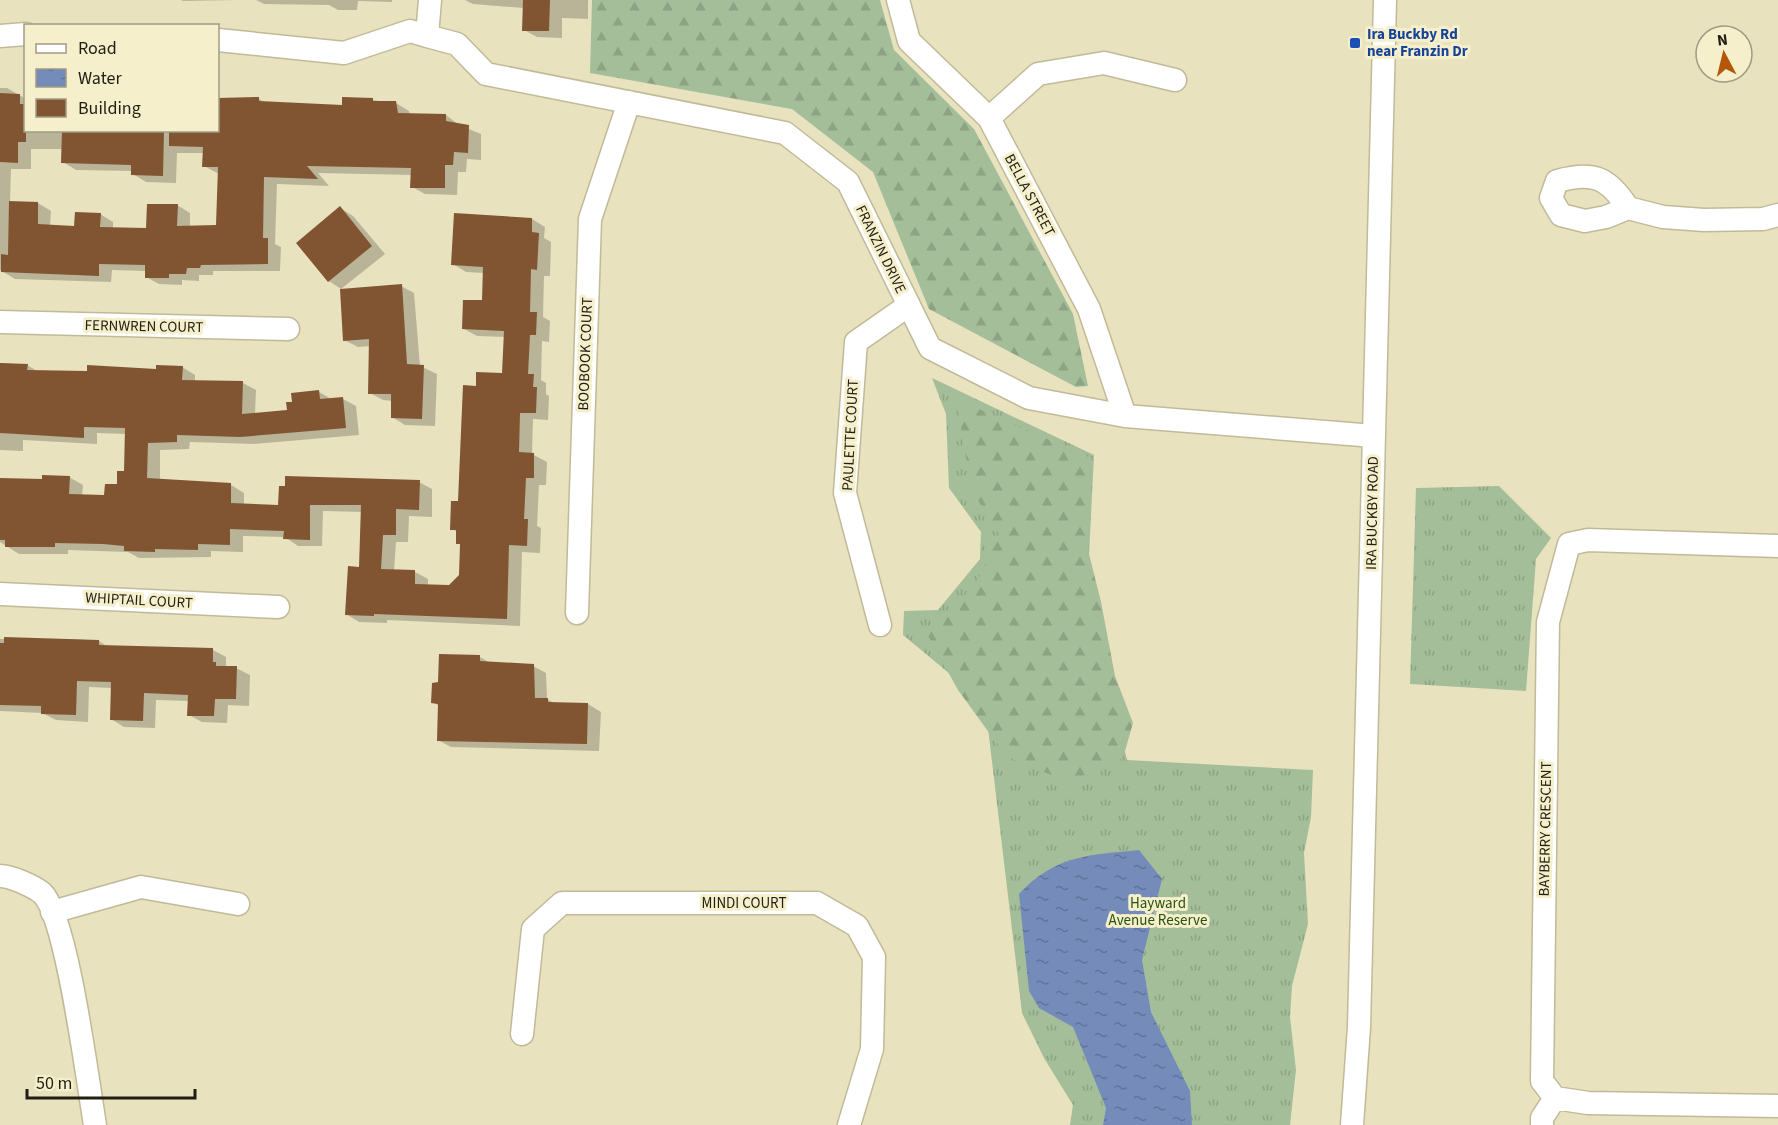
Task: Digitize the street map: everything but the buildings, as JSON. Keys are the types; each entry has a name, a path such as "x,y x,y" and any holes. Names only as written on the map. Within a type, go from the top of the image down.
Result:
{"street":[{"path":"427,36 430,0"},
{"name":"BELLA STREET","path":"898,0 909,41 989,118 1089,309 1125,416"},
{"name":"IRA BUCKBY ROAD","path":"1361,1125 1359,1027 1385,0"},
{"name":"FRANZIN DRIVE","path":"219,40 344,53 410,31 457,44 486,74 785,133 848,182 930,348 1029,398 1125,416 1374,436"},
{"path":"0,36 24,34"},
{"path":"989,118 1038,74 1104,63 1174,80"},
{"name":"BOOBOOK COURT","path":"577,613 590,219 629,102"},
{"path":"1628,208 1663,217 1704,220 1763,219 1778,215"},
{"name":"PAULETTE COURT","path":"879,625 845,494 856,342 909,305"},
{"name":"FERNWREN COURT","path":"0,322 288,329"},
{"name":"BAYBERRY CRESCENT","path":"1555,1098 1542,1081 1548,622 1569,544 1588,540 1778,546"},
{"name":"WHIPTAIL COURT","path":"0,594 278,607"},
{"path":"0,876 7,876 43,894 52,912 64,944 95,1125"},
{"path":"52,912 141,887 238,904"},
{"name":"MINDI COURT","path":"522,1034 532,929 562,903 817,903 857,926 874,957 872,1049 849,1125"},
{"name":"IRA BUCKBY ROAD","path":"1352,1125 1359,1027"},
{"path":"1542,1125 1542,1118 1555,1098 1588,1103 1778,1106"}],"green space":[{"path":"592,0 880,0 894,50 974,129 1073,314 1088,386 1076,387 929,309 873,172 792,109 590,73"},
{"name":"Hayward Avenue Reserve","path":"932,378 1094,455 1087,596 1127,760 1313,770 1311,817 1304,853 1308,924 1292,986 1290,1017 1296,1070 1290,1125 1070,1125 1073,1105 1044,1058 1022,1013 985,703 903,635 904,611 938,610 980,559 981,532 949,488 946,414"},
{"path":"956,399 1093,459 1088,550 1101,602 1115,676 1133,723 1123,758 1068,782 1006,756 958,690 926,632 976,584 999,534 972,491"},
{"path":"1499,486 1551,538 1536,559 1526,691 1410,684 1416,488"}],"water":[{"path":"1139,850 1162,879 1142,960 1151,1012 1190,1091 1192,1125 1103,1125 1106,1108 1073,1027 1039,1008 1029,991 1019,894 1032,881 1060,864 1089,856"}],"place":[{"name":"Ira Buckby Rd near Franzin Dr","path":"1355,43"}]}
